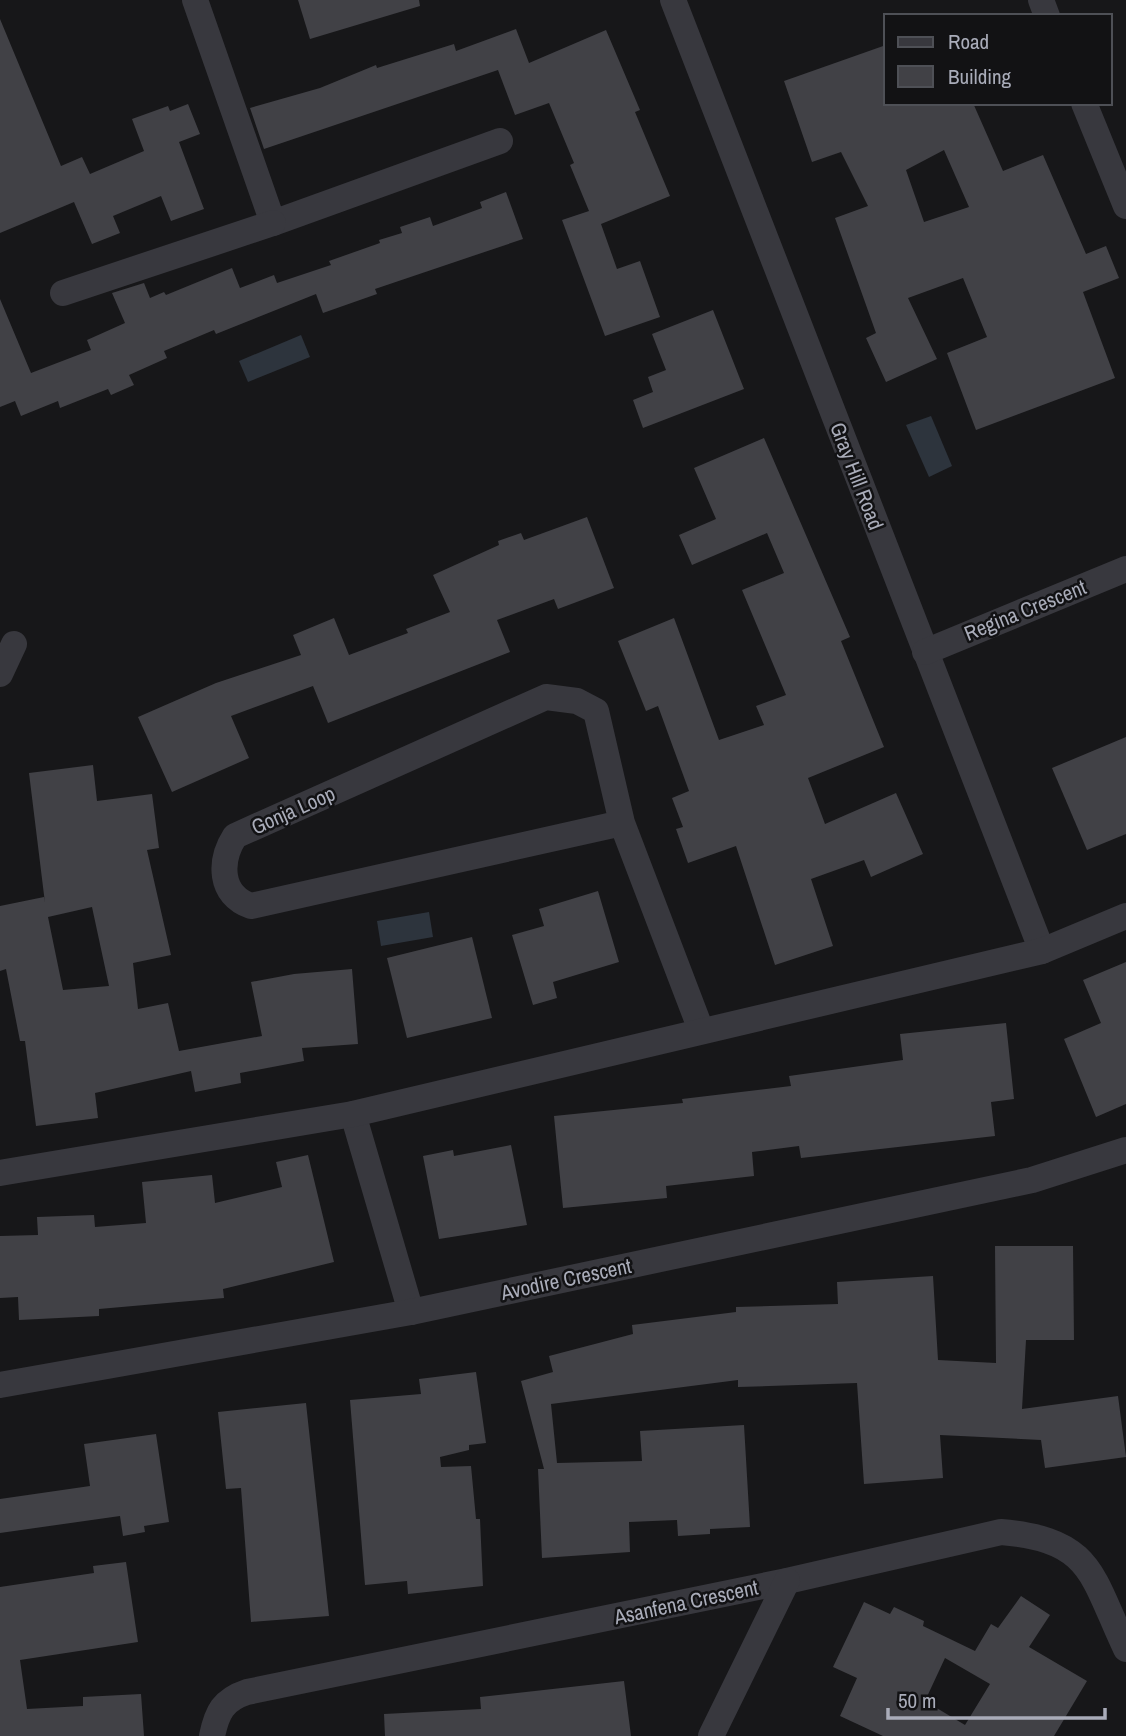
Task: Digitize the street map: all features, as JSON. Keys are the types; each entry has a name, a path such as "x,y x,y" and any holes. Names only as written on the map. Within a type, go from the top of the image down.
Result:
{"street":[{"path":"195,0 273,223"},
{"name":"Gray Hill Road","path":"673,0 1042,951"},
{"path":"1085,105 1126,206"},
{"path":"63,293 273,223 500,141"},
{"name":"Regina Crescent","path":"925,652 1126,569"},
{"path":"0,674 13,644"},
{"name":"Gonja Loop","path":"622,823 251,906 238,901 229,891 224,873 224,853 235,836 546,697 577,701 596,711 622,823 701,1030"},
{"path":"0,1173 353,1114 1042,951 1126,916"},
{"path":"353,1114 411,1312"},
{"name":"Avodire Crescent","path":"0,1385 411,1312 1032,1180 1126,1150"},
{"name":"Asanfena Crescent","path":"212,1736 217,1713 230,1698 247,1692 788,1581 1001,1532 1035,1535 1057,1542 1084,1562 1126,1649"},
{"path":"711,1736 788,1581"}],"shaded area":[{"path":"301,335 310,357 248,382 239,361"},
{"path":"931,416 952,466 929,477 906,425"},
{"path":"429,912 433,937 381,946 377,921"}],"building":[{"path":"298,0 419,0 420,6 310,39"},
{"path":"0,19 61,166 82,157 90,174 144,151 132,119 168,106 170,111 188,104 200,134 179,142 204,209 171,221 161,196 113,216 120,233 92,244 74,202 0,233"},
{"path":"516,29 529,63 606,30 640,110 635,112 670,196 601,224 617,269 640,261 660,317 605,336 562,220 589,211 570,165 574,163 549,103 515,115 498,70 264,149 250,108 320,88 376,65 377,68 454,44 456,51"},
{"path":"884,46 884,105 974,105 1003,171 1043,155 1086,254 1106,246 1119,278 1083,292 1115,378 976,430 947,353 987,337 963,278 908,298 937,359 886,382 866,338 876,333 835,218 868,206 841,152 812,162 784,81","holes":["944,150 969,207 924,222 906,170"]},
{"path":"506,192 523,239 375,289 377,294 323,313 316,294 216,334 214,330 164,351 167,358 129,375 134,385 111,395 108,389 60,408 58,401 21,416 15,401 0,407 0,299 31,373 91,350 87,340 125,323 112,293 144,283 150,298 164,292 166,295 232,268 240,288 274,275 277,283 331,265 329,261 402,233 400,227 430,217 433,226 482,208 480,202"},
{"path":"713,310 744,389 643,428 633,400 653,392 648,377 666,370 652,334"},
{"path":"764,438 850,637 841,641 884,747 808,778 825,824 896,793 923,854 871,877 864,860 811,879 833,946 775,965 736,846 688,863 676,829 683,827 672,798 689,791 658,706 646,711 618,641 674,618 719,740 764,725 756,706 786,695 742,590 784,573 767,533 692,565 679,535 716,519 694,468"},
{"path":"587,517 614,588 558,609 554,599 497,620 510,652 328,723 313,686 231,716 249,758 172,792 138,717 216,683 301,655 293,635 334,618 349,655 408,633 406,629 450,612 433,575 499,545 498,541 521,533 524,540"},
{"path":"1126,737 1126,834 1087,850 1052,768"},
{"path":"93,765 97,801 152,794 159,848 147,850 171,955 133,963 138,1009 168,1003 179,1051 262,1036 251,982 294,974 352,969 358,1044 302,1048 304,1061 240,1073 241,1083 195,1092 191,1071 95,1093 98,1118 36,1126 25,1041 20,1041 6,969 0,971 0,906 44,897 45,903 29,773","holes":["92,907 109,986 63,990 48,917"]},
{"path":"598,891 619,962 553,982 557,998 533,1005 512,935 544,926 539,909"},
{"path":"472,937 492,1018 407,1038 387,958"},
{"path":"1126,962 1126,1104 1096,1117 1064,1039 1101,1023 1083,980"},
{"path":"1006,1023 1014,1099 991,1102 995,1136 801,1158 799,1146 752,1152 754,1176 666,1186 667,1198 563,1208 554,1116 683,1103 682,1099 791,1086 789,1076 903,1060 900,1034"},
{"path":"511,1145 527,1225 439,1239 423,1156 453,1150 454,1156"},
{"path":"308,1155 334,1262 223,1289 224,1298 99,1309 99,1316 19,1320 18,1297 0,1298 0,1236 38,1235 37,1217 94,1215 95,1227 146,1223 142,1182 212,1175 215,1203 282,1187 276,1162"},
{"path":"995,1246 1073,1246 1074,1340 1026,1340 1022,1409 1118,1396 1126,1457 1045,1468 1041,1440 940,1435 943,1478 864,1484 857,1383 738,1387 738,1380 551,1404 557,1463 642,1461 640,1431 744,1425 750,1527 710,1529 710,1534 678,1536 677,1520 629,1522 630,1552 542,1558 538,1469 544,1469 521,1381 553,1372 549,1356 633,1334 632,1325 736,1312 736,1307 838,1304 837,1282 933,1276 938,1360 996,1363"},
{"path":"476,1372 486,1443 469,1445 469,1450 440,1457 441,1467 471,1466 476,1519 480,1519 483,1586 408,1594 407,1581 365,1585 350,1400 421,1394 419,1379"},
{"path":"306,1403 329,1616 251,1622 241,1488 226,1489 218,1412"},
{"path":"156,1434 169,1522 144,1526 145,1532 123,1536 120,1516 0,1533 0,1499 90,1486 84,1444"},
{"path":"126,1562 138,1642 20,1660 27,1709 83,1706 83,1697 141,1694 144,1736 0,1736 0,1587 94,1573 93,1566"},
{"path":"1021,1596 1050,1615 1029,1647 1087,1681 1054,1736 883,1736 840,1716 857,1678 833,1667 864,1602 890,1614 894,1607 924,1621 923,1626 975,1651 991,1624 998,1628","holes":["945,1658 990,1684 965,1725 925,1701"]},
{"path":"624,1681 631,1736 385,1736 384,1714 481,1709 480,1697"}]}
